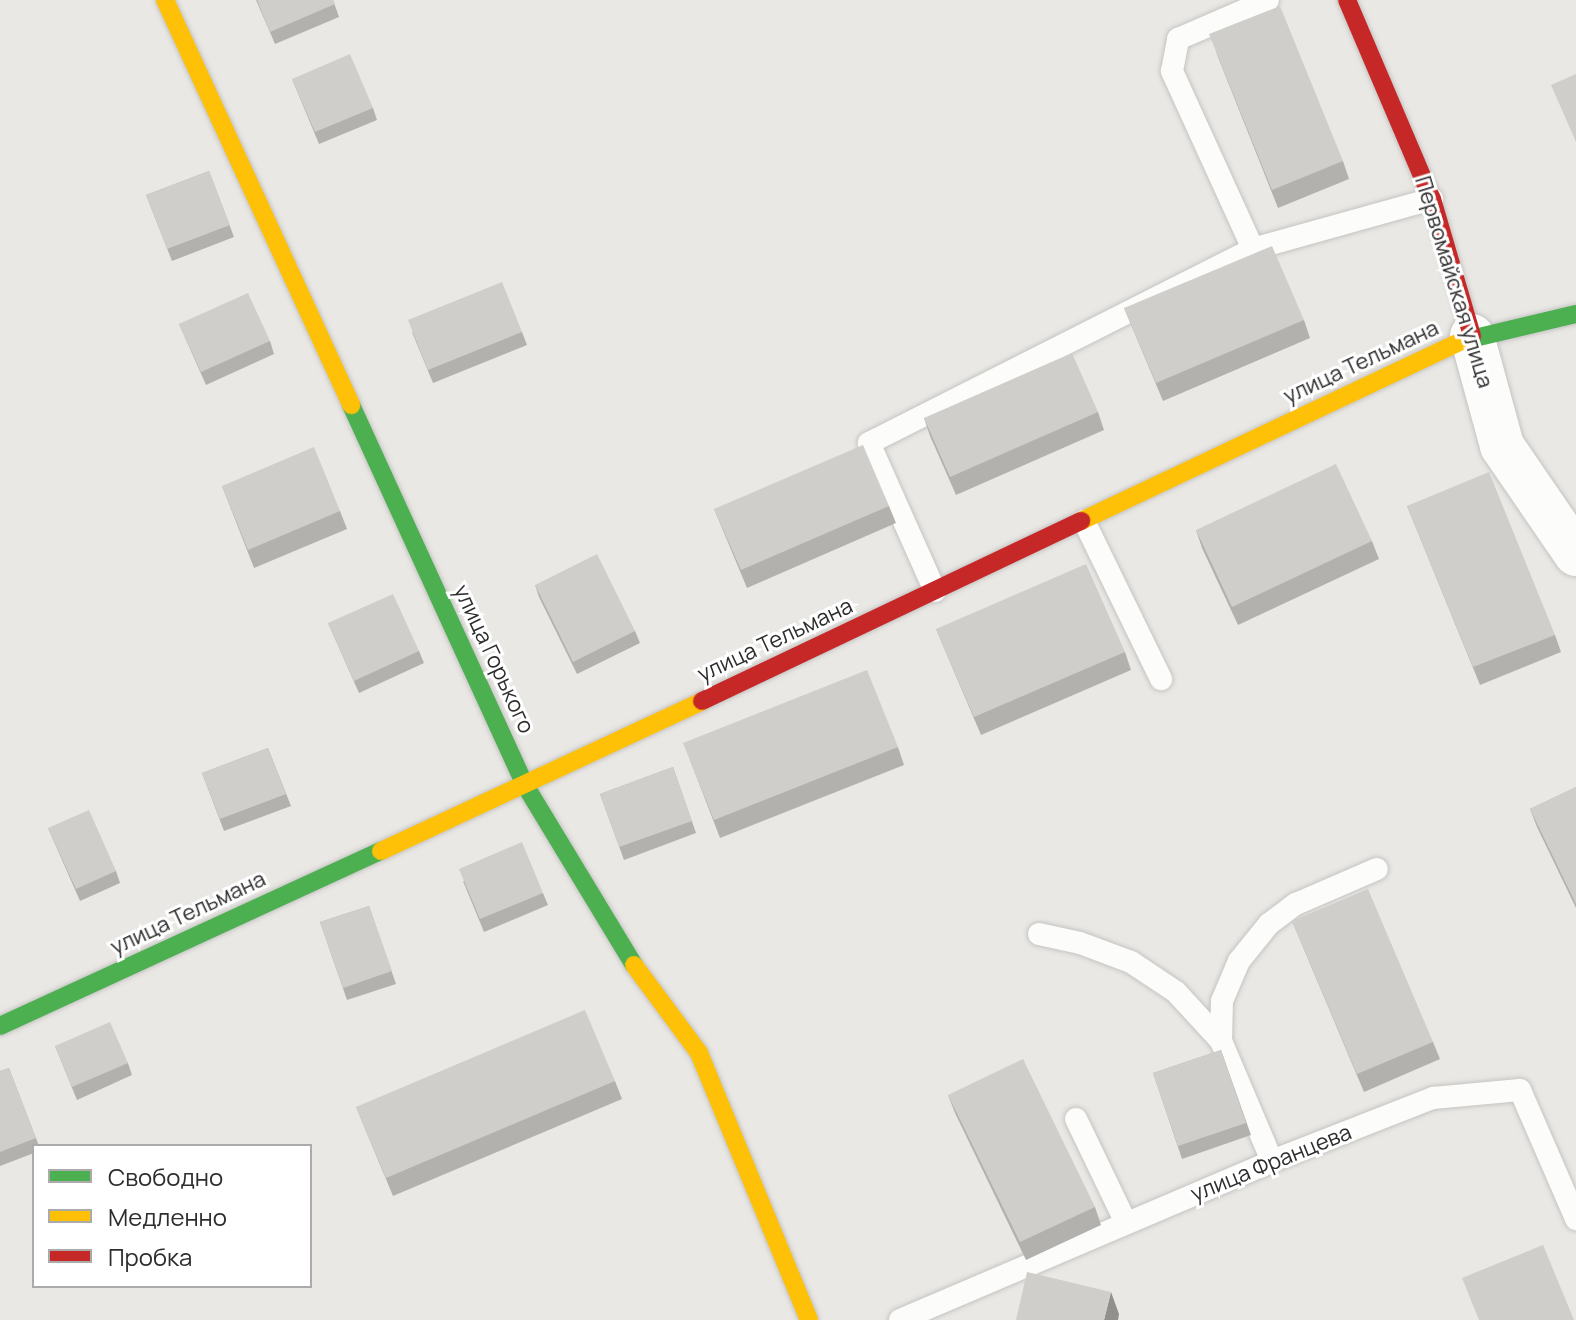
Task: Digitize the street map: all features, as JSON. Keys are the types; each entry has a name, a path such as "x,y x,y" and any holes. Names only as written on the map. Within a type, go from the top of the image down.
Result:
{"street":[{"name":"улица Горького","path":"165,0 525,785 621,948 699,1053 809,1320"},
{"name":"Первомайская улица","path":"1347,0 1432,199 1502,446 1576,554"},
{"name":"улица Тельмана","path":"0,1026 525,785 1472,336 1576,314"}],"lane":[{"path":"1253,249 1172,71 1178,39 1268,0"},
{"path":"935,591 869,443 1253,249 1432,199"},
{"path":"1084,521 1161,679"},
{"path":"1221,1041 1222,1001 1239,961 1269,924 1296,904 1377,869"},
{"path":"1039,934 1080,943 1131,962 1176,992 1221,1041 1272,1161"},
{"name":"улица Францева","path":"900,1320 1272,1161 1433,1098 1520,1090 1576,1219"},
{"path":"1076,1119 1126,1223"}],"building":[{"path":"257,0 333,0 335,4 270,32"},
{"path":"1280,6 1343,161 1272,190 1209,34"},
{"path":"350,54 373,108 315,132 292,79"},
{"path":"1576,74 1576,142 1551,85"},
{"path":"209,171 230,225 167,249 146,195"},
{"path":"1272,246 1304,320 1156,383 1124,308"},
{"path":"502,282 522,332 428,370 408,320"},
{"path":"248,293 270,341 201,372 179,324"},
{"path":"1072,353 1098,412 950,477 924,418"},
{"path":"863,445 889,506 741,570 714,509"},
{"path":"314,447 340,511 248,550 222,486"},
{"path":"1336,464 1372,541 1232,607 1196,530"},
{"path":"1489,472 1555,635 1473,667 1407,506"},
{"path":"597,554 635,631 573,662 535,585"},
{"path":"1086,564 1125,652 974,717 936,629"},
{"path":"393,594 419,651 354,681 328,623"},
{"path":"867,670 898,747 714,820 683,743"},
{"path":"268,748 286,794 220,819 202,773"},
{"path":"673,767 692,821 619,847 600,794"},
{"path":"1576,787 1576,904 1530,809"},
{"path":"89,810 116,871 76,889 48,828"},
{"path":"522,842 543,893 480,919 459,869"},
{"path":"1368,889 1433,1042 1357,1074 1292,921"},
{"path":"369,906 392,971 343,988 320,922"},
{"path":"585,1010 615,1081 386,1178 356,1107"},
{"path":"110,1022 128,1063 72,1087 55,1046"},
{"path":"1221,1050 1246,1123 1178,1146 1153,1073"},
{"path":"1023,1059 1095,1207 1020,1242 948,1095"},
{"path":"9,1068 36,1138 0,1152 0,1071"},
{"path":"1543,1245 1574,1320 1479,1320 1462,1278"},
{"path":"1027,1272 1111,1292 1104,1320 1016,1320"}],"traffic: fast":[{"path":"1462,341 1576,314"},
{"path":"351,405 525,785 634,965"},
{"path":"0,1026 381,851"}],"traffic: slow":[{"path":"165,0 351,405"},
{"path":"1081,521 1462,341"},
{"path":"381,851 702,701"},
{"path":"634,965 699,1053 809,1320"}],"traffic: jam":[{"path":"1347,0 1432,199 1472,336"},
{"path":"702,701 1081,521"}]}
